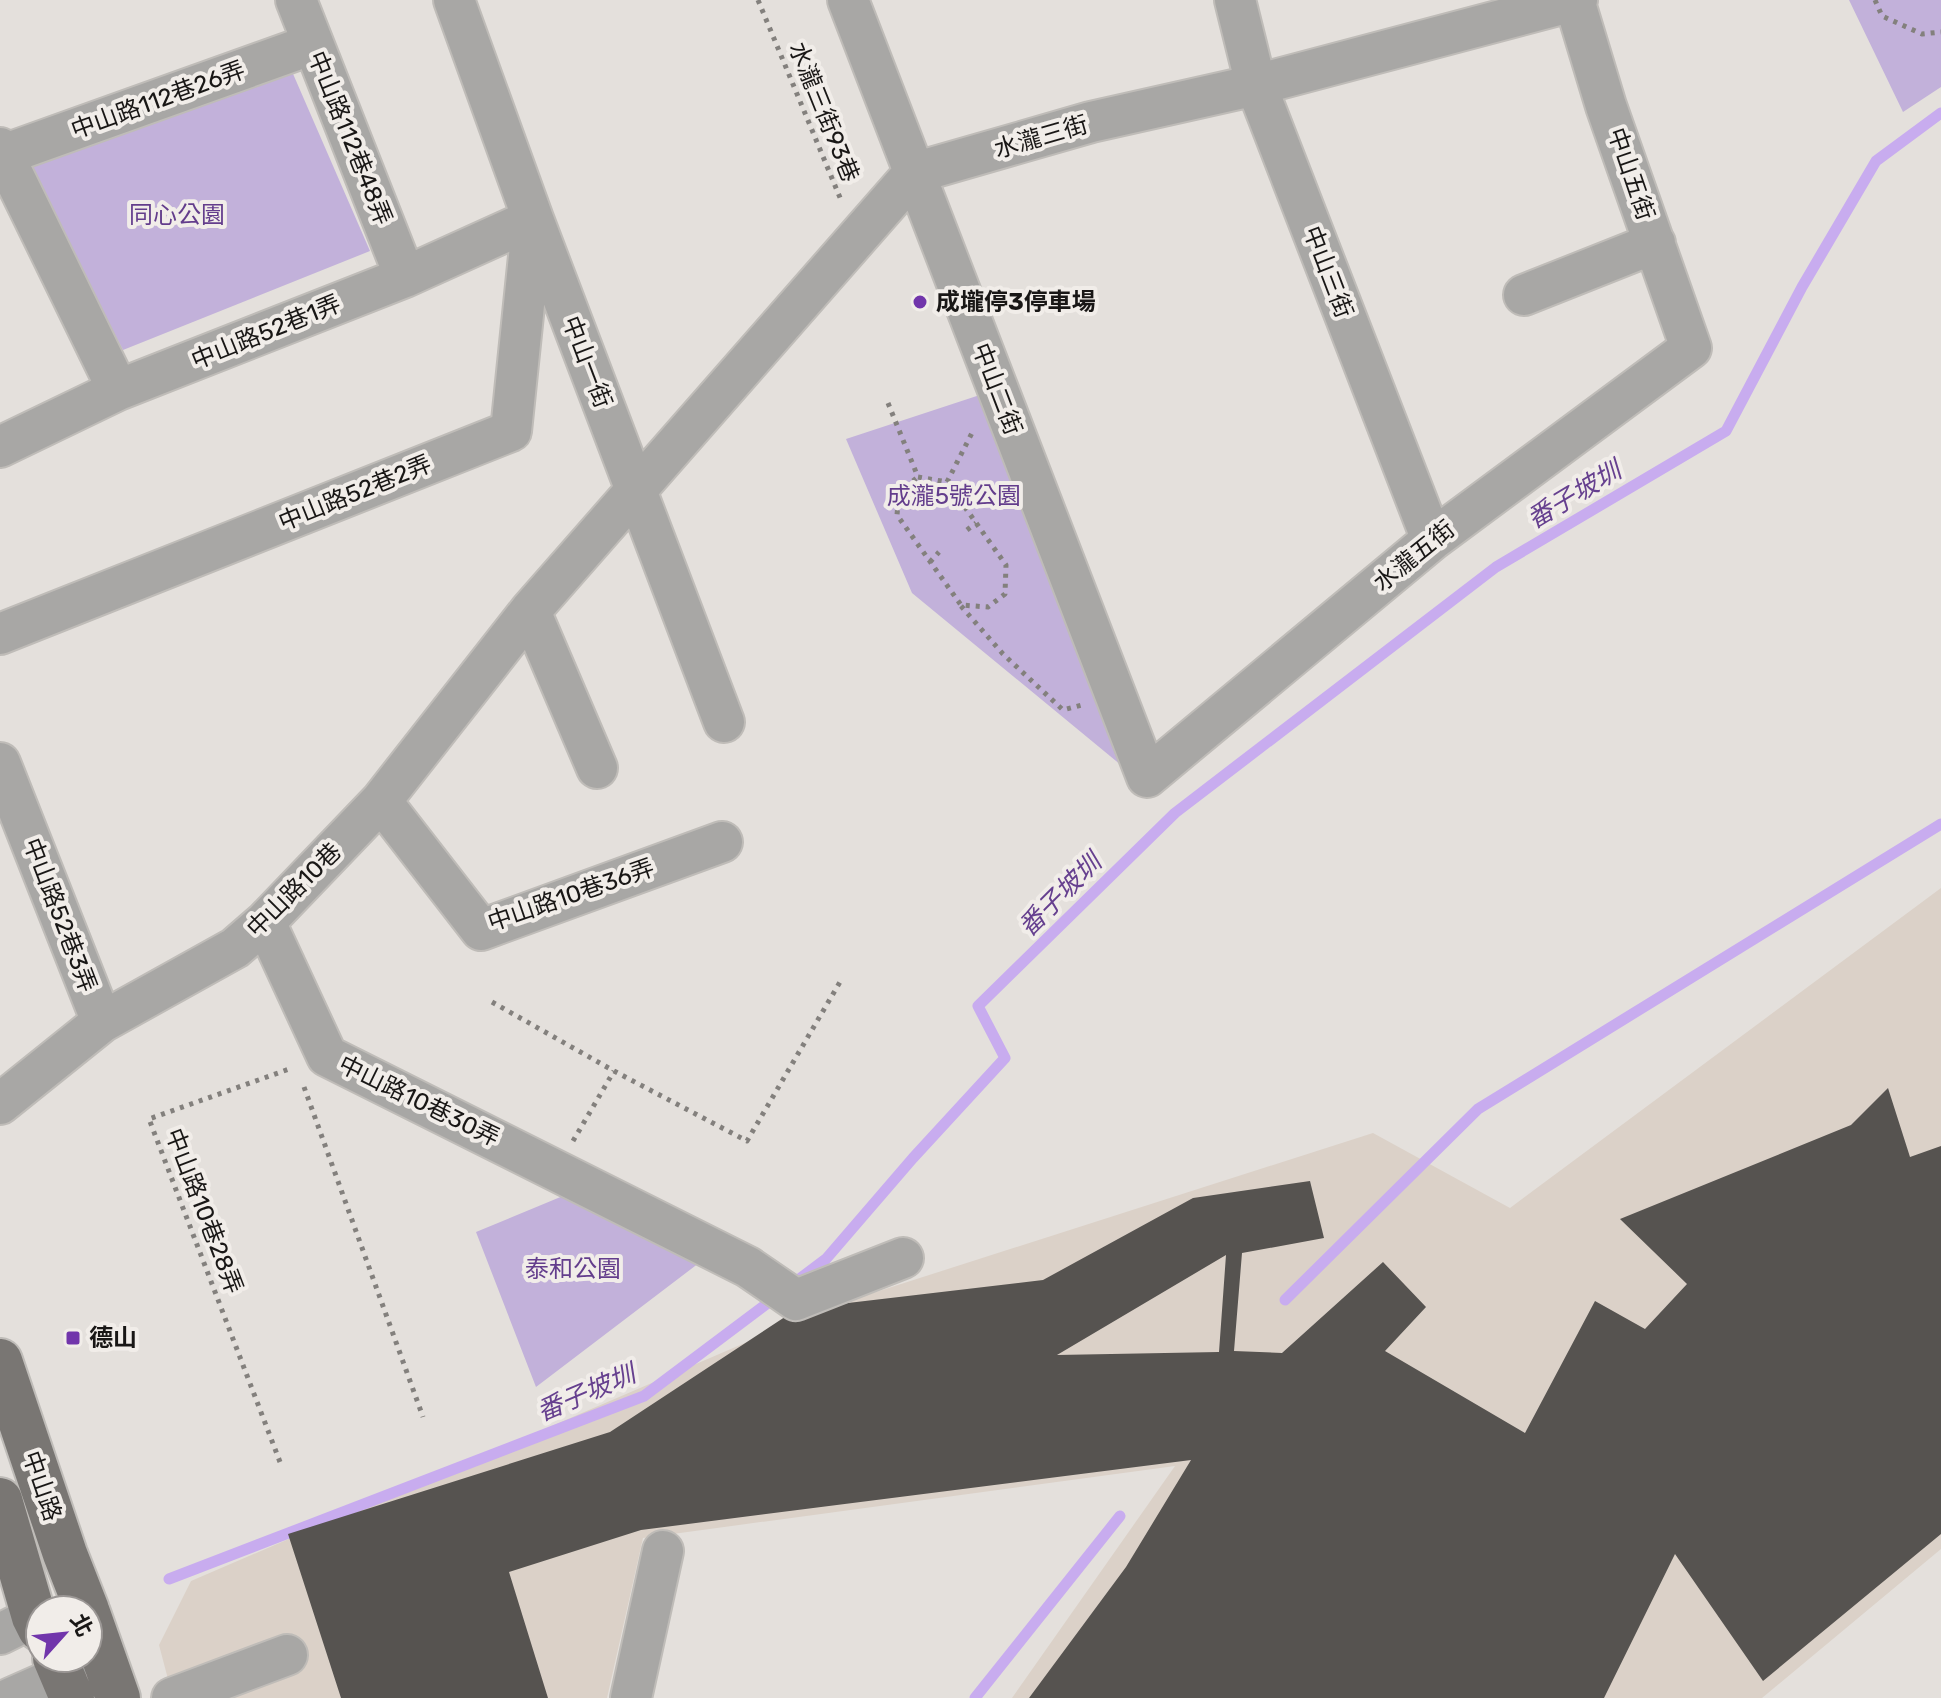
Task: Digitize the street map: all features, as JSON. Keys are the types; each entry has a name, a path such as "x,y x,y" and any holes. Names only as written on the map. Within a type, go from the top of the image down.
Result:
{"main road":[{"name":"中山路","path":"0,1361 65,1554 71,1594"},
{"name":"中山路","path":"0,1500 24,1606"},
{"name":"中山路","path":"101,1674 118,1698"}],"street":[{"name":"中山路112巷48弄","path":"296,0 405,277"},
{"name":"中山一街","path":"454,0 533,219 724,722"},
{"name":"中山二街","path":"848,0 1147,777"},
{"name":"中山三街","path":"1235,0 1256,85 1432,540"},
{"name":"水瀧三街","path":"914,173 1091,122 1256,85 1575,0"},
{"name":"中山五街","path":"1575,0 1606,106 1691,348"},
{"name":"中山路112巷26弄","path":"118,390 2,152 313,44"},
{"path":"636,491 914,173"},
{"name":"中山路52巷1弄","path":"0,447 118,390 405,277 533,219"},
{"name":"中山路52巷2弄","path":"0,634 511,431 533,219"},
{"path":"1524,295 1655,243"},
{"name":"水瀧五街","path":"1147,777 1432,540 1691,348"},
{"name":"中山路10巷","path":"0,1104 102,1022 235,948 265,922 381,801 530,611 636,491"},
{"path":"530,611 597,768"},
{"name":"中山路52巷3弄","path":"0,763 102,1022"},
{"name":"中山路10巷36弄","path":"381,801 481,930 722,842"},
{"name":"中山路10巷30弄","path":"265,922 312,1061 557,1170 748,1267 796,1300 903,1258"},
{"path":"631,1698 663,1551"},
{"path":"172,1698 287,1655"},
{"path":"11,1698 40,1674"}],"path":[{"name":"水瀧三街93巷","path":"758,0 857,238"},
{"path":"1875,0 1882,16 1922,34 1941,32"},
{"path":"888,403 918,477"},
{"path":"961,605 988,607 1005,594 1006,565 947,482 918,477 899,492 897,515 961,605 1003,654 1063,710 1115,695"},
{"path":"967,530 976,523"},
{"path":"930,562 939,552"},
{"path":"492,1002 747,1141 840,982"},
{"path":"312,1061 423,1417"},
{"name":"中山路10巷28弄","path":"280,1462 149,1119 312,1061"},
{"path":"557,1170 614,1071"}],"shaded area":[{"path":"1941,888 1941,1549 1762,1698 1012,1698 1175,1466 643,1538 607,1698 173,1698 159,1645 191,1581 826,1308 1373,1133 1510,1208"}],"green space":[{"path":"1849,0 1941,0 1941,87 1903,112"},
{"name":"同心公園","path":"287,60 370,251 123,350 24,159"},
{"name":"成瀧5號公園","path":"995,390 1144,784 912,593 846,439"},
{"name":"泰和公園","path":"587,1186 720,1247 536,1387 476,1232"}],"building":[{"path":"1888,1088 1910,1157 1941,1146 1941,1534 1763,1681 1675,1554 1604,1698 1029,1698 1126,1567 1191,1460 641,1530 509,1572 548,1698 341,1698 288,1534 610,1432 797,1309 1043,1280 1193,1198 1310,1181 1324,1238 1242,1253 1234,1351 1282,1353 1383,1262 1426,1307 1385,1351 1525,1433 1595,1301 1645,1329 1687,1284 1620,1219 1851,1125","holes":["1226,1255 1219,1352 1057,1355"]}],"waterway":[{"name":"番子坡圳","path":"794,1283 826,1259 1005,1058 978,1006 1175,813 1496,567 1726,431 1802,287 1876,161 1941,113"},
{"path":"1285,1300 1478,1109 1941,824"},
{"name":"番子坡圳","path":"169,1579 644,1396 777,1296"},
{"path":"975,1698 1120,1516"}],"place":[{"name":"成壠停3停車場","path":"920,302"},
{"name":"德山","path":"73,1338"}]}
